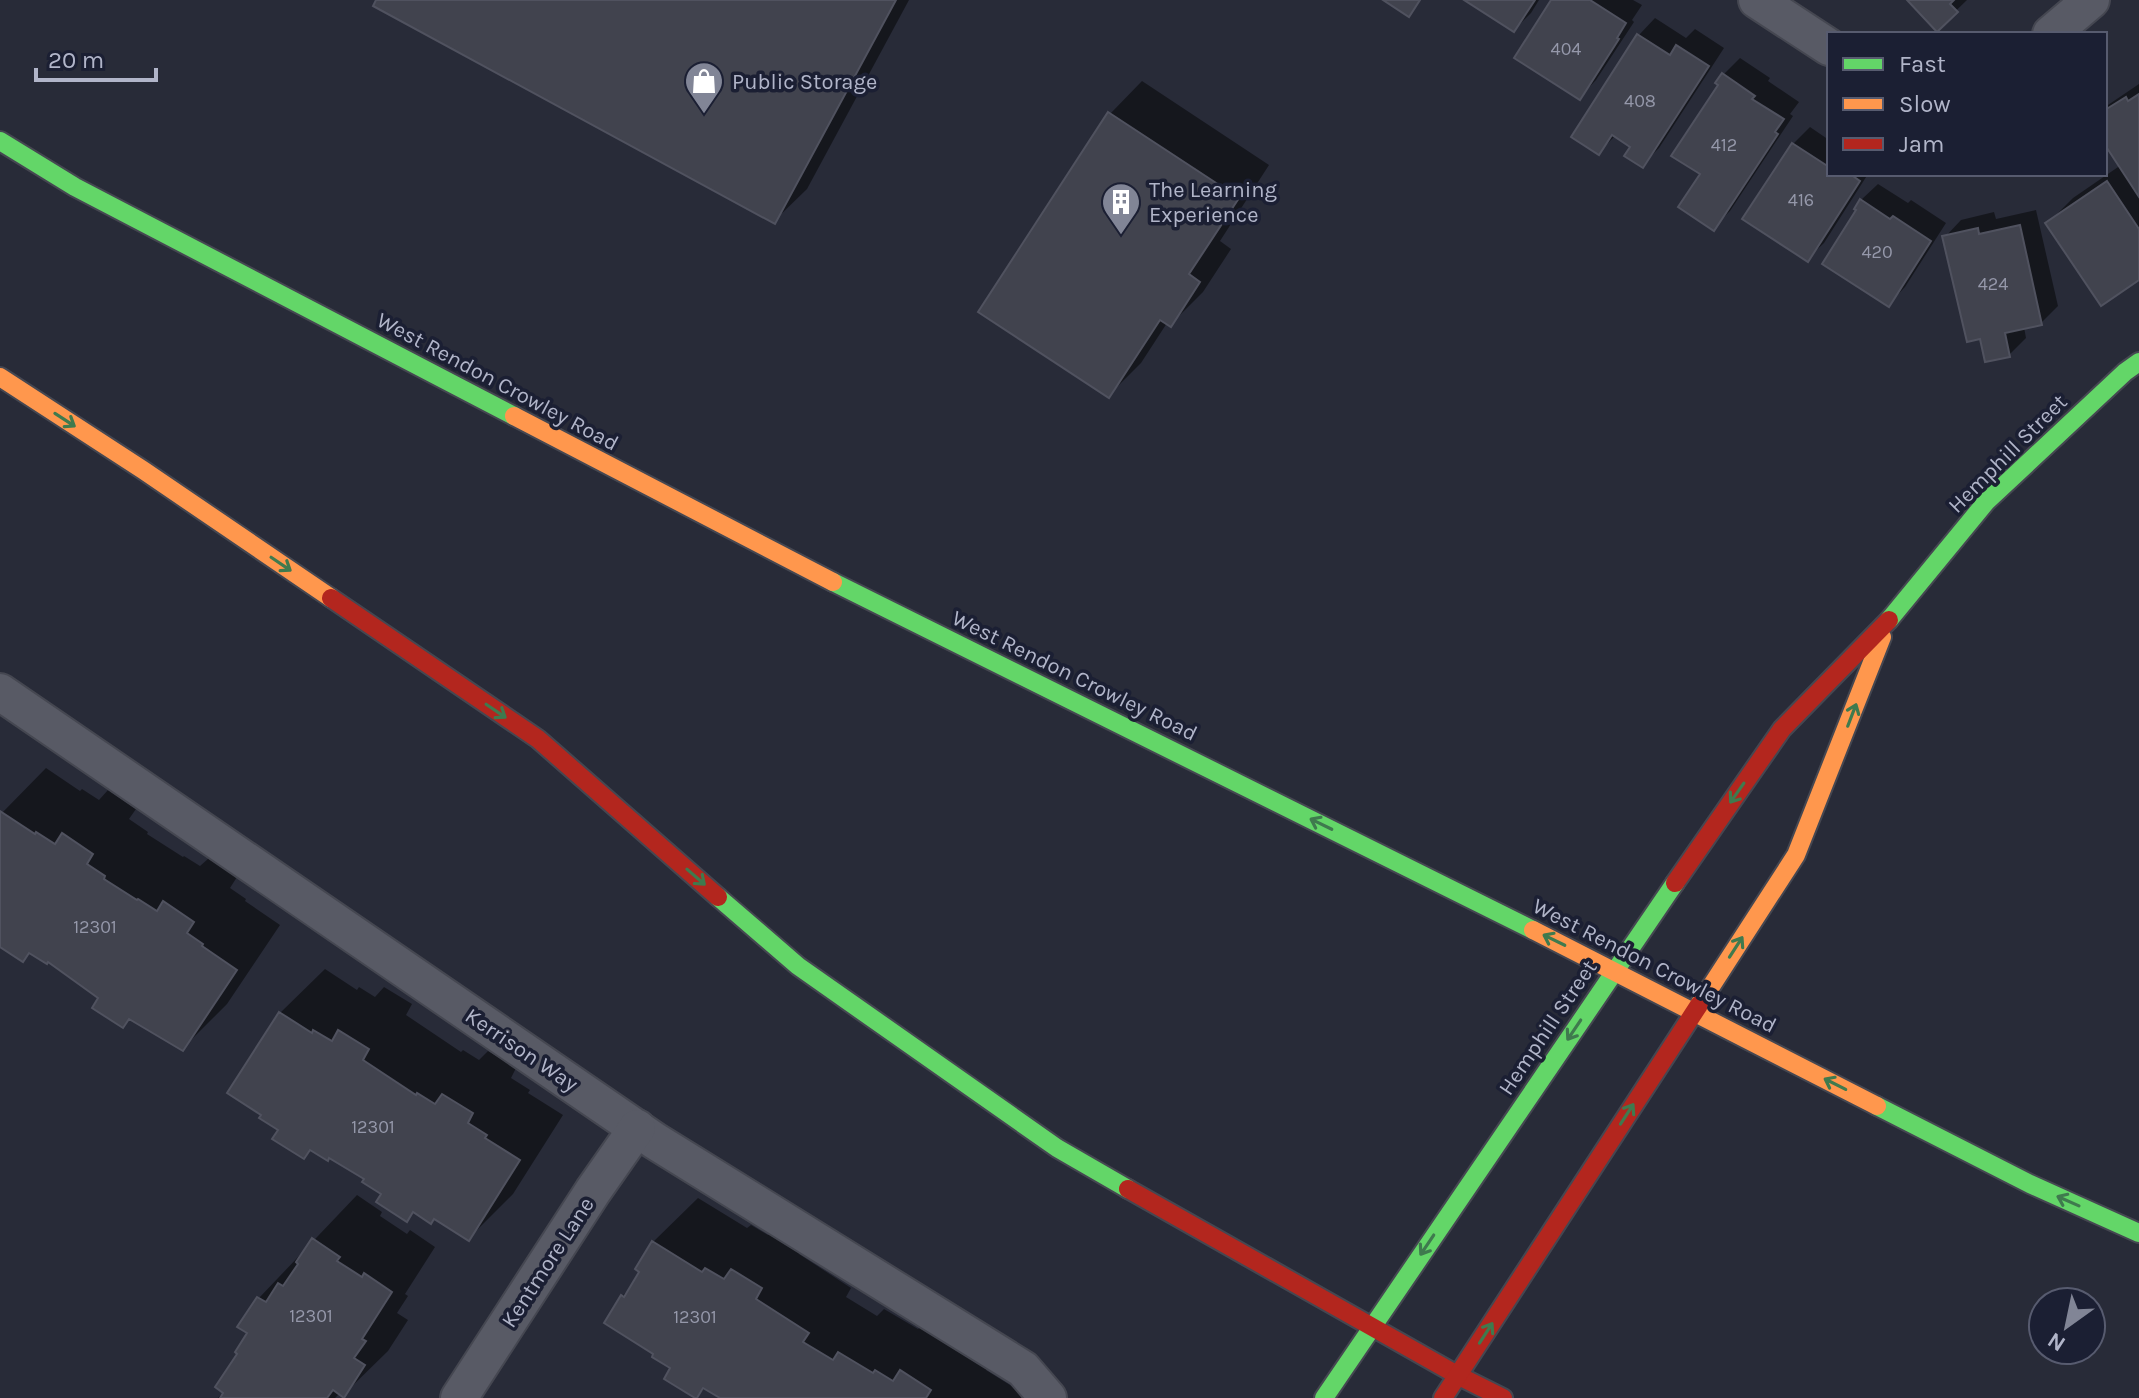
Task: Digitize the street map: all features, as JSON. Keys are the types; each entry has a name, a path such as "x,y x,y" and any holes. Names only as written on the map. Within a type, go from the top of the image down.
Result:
{"main road":[{"name":"West Rendon Crowley Road","path":"0,141 75,187 838,585 1615,970 2030,1184 2139,1233"},
{"name":"Hemphill Street","path":"1324,1398 1782,729 1887,623 1986,502 2139,362"},
{"path":"0,377 143,470 538,739 798,966 1057,1148 1503,1398"},
{"name":"Hemphill Street","path":"1443,1398 1796,855 1887,623"}],"street":[{"path":"1757,0 1827,46"},
{"path":"2053,32 2091,0"},
{"name":"Kerrison Way","path":"0,692 637,1128 1023,1369 1048,1398"},
{"name":"Kentmore Lane","path":"459,1398 637,1128"}],"building":[{"name":"Public Storage","path":"376,0 896,0 775,224 373,6"},
{"path":"1383,0 1420,0 1409,17"},
{"path":"1464,0 1535,0 1514,32"},
{"path":"1551,0 1590,0 1626,23 1580,100 1514,58"},
{"path":"1907,0 1954,0 1950,4 1958,12 1937,32"},
{"path":"1637,34 1670,55 1676,45 1709,66 1643,168 1624,156 1630,147 1612,135 1599,155 1571,137"},
{"path":"1722,73 1755,96 1752,99 1784,119 1775,132 1778,134 1714,231 1678,207 1700,174 1671,156 1718,85 1715,83"},
{"path":"2139,94 2139,197 2107,148 2107,109 2126,97 2128,101"},
{"name":"The Learning Experience","path":"1108,112 1239,198 1189,274 1200,282 1171,327 1160,320 1109,398 978,312"},
{"path":"1792,143 1827,166 1827,176 1853,176 1860,181 1808,262 1742,219"},
{"path":"2107,181 2139,229 2139,280 2101,306 2045,223"},
{"path":"1860,199 1931,241 1889,307 1822,264"},
{"path":"2020,225 2042,325 2005,333 2010,357 1985,362 1980,339 1967,342 1942,236 1978,228 1979,234"},
{"path":"0,811 55,844 62,833 93,854 87,864 105,876 104,879 157,911 163,901 194,922 187,933 237,970 183,1051 129,1019 123,1028 92,1008 98,998 48,962 29,953 23,962 0,947"},
{"path":"279,1012 312,1033 313,1030 332,1041 338,1030 369,1049 363,1060 416,1095 435,1104 442,1094 473,1113 468,1123 520,1160 469,1241 434,1219 431,1224 413,1212 407,1222 376,1202 381,1194 362,1182 364,1179 310,1150 304,1159 272,1139 278,1130 227,1093"},
{"path":"312,1238 340,1257 337,1261 362,1277 364,1273 392,1292 362,1339 366,1341 354,1358 365,1365 344,1398 333,1390 327,1398 220,1398 223,1393 215,1387 247,1333 237,1327 257,1297 266,1302 278,1283 283,1286"},
{"path":"652,1241 702,1272 705,1268 724,1279 731,1269 762,1288 756,1299 809,1333 803,1342 833,1360 838,1352 893,1381 900,1370 931,1390 926,1398 720,1398 703,1388 695,1398 664,1379 670,1368 604,1323 639,1272 635,1269"}],"traffic: fast":[{"path":"0,141 75,187 514,416"},
{"path":"1889,620 1986,502 2139,362"},
{"path":"833,582 1533,930"},
{"path":"1324,1398 1675,883"},
{"path":"718,897 798,966 1057,1148 1128,1189"},
{"path":"1877,1106 2030,1184 2139,1233"}],"traffic: slow":[{"path":"0,377 331,598"},
{"path":"514,416 833,582"},
{"path":"1699,1005 1796,855 1882,637"},
{"path":"1533,930 1877,1106"}],"traffic: jam":[{"path":"331,598 538,739 718,897"},
{"path":"1675,883 1782,729 1889,620"},
{"path":"1443,1398 1699,1005"},
{"path":"1128,1189 1503,1398"}],"place":[{"name":"Public Storage","path":"704,115"},
{"name":"The Learning Experience","path":"1121,236"}]}
